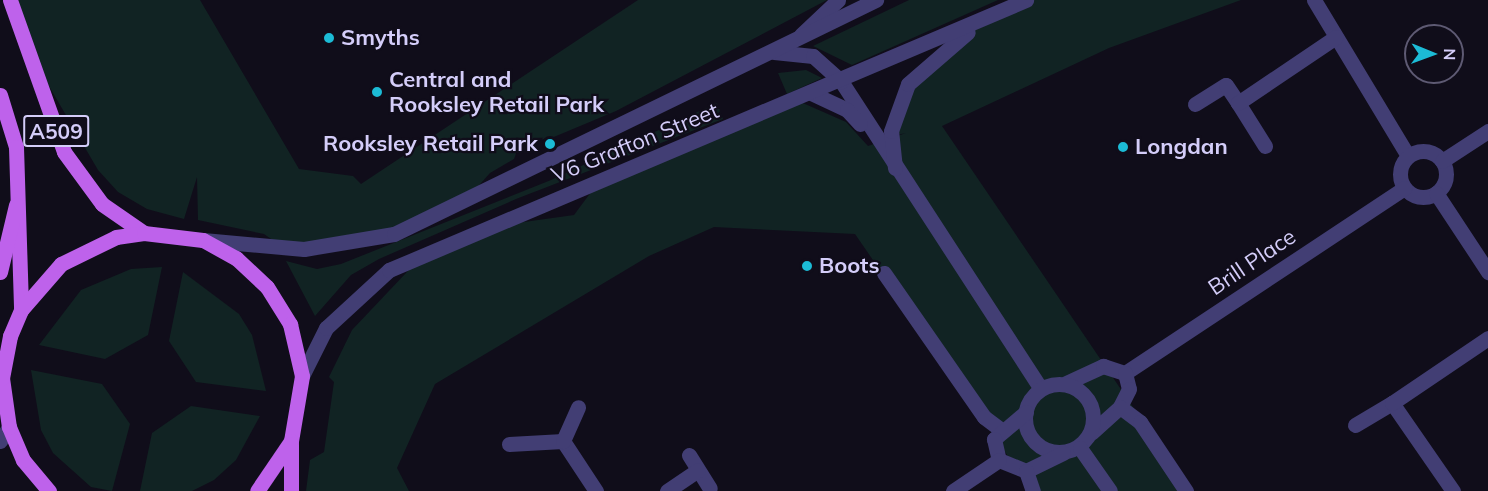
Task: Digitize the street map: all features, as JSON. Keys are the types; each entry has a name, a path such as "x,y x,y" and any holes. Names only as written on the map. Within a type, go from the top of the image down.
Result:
{"main road":[{"name":"A509","path":"10,0 64,152 102,204 144,233"},
{"name":"A509","path":"0,95 16,147 20,194 21,310"},
{"path":"0,272 20,194"},
{"name":"A509","path":"49,491 23,460 9,427 2,378 10,336 21,310 61,264 116,237 144,233 172,234 198,239 236,258 267,287 290,324 302,376 291,441 291,491"},
{"name":"A509","path":"257,491 291,441"}],"street":[{"path":"796,39 837,0"},
{"name":"V6 Grafton Street","path":"198,239 304,249 394,234 701,90 796,39 876,0"},
{"name":"V6 Grafton Street","path":"302,376 326,328 389,270 841,81 1026,0"},
{"path":"1314,0 1408,156"},
{"path":"895,168 891,131 908,84 989,16"},
{"path":"1238,103 1336,37"},
{"path":"772,53 813,56 841,81 877,141 1041,387"},
{"path":"1195,104 1226,85 1265,146"},
{"path":"811,93 847,110 877,141"},
{"path":"1442,161 1488,131"},
{"path":"1429,152 1442,161 1445,182 1436,194 1415,196 1404,188 1399,175 1408,156 1429,152"},
{"name":"Brill Place","path":"1125,373 1404,188"},
{"path":"1436,194 1488,272"},
{"path":"884,273 984,417 1000,429"},
{"path":"1355,425 1392,403 1488,338"},
{"path":"1102,366 1125,373 1130,389 1120,407 1092,432 1080,448 1063,453 1026,471 999,460 994,439 1000,429 1026,412 1041,387 1066,383 1102,366"},
{"path":"1066,383 1088,403 1092,432"},
{"path":"1392,403 1453,491"},
{"path":"563,441 578,407"},
{"path":"1120,407 1140,422 1186,491"},
{"path":"1026,412 1032,436 1063,453"},
{"path":"0,441 9,427"},
{"path":"509,444 563,441"},
{"path":"563,441 596,491"},
{"path":"1080,448 1110,491"},
{"path":"688,455 710,488"},
{"path":"953,491 999,460"},
{"path":"667,491 698,470"},
{"path":"1026,471 1033,491"}],"shaded area":[{"path":"10,0 200,0 299,169 353,176 361,184 638,0 827,0 616,111 549,139 521,140 514,159 490,173 465,201 394,234 281,246 264,234 198,220 197,177 184,219 147,209 118,192 98,170 25,45"},
{"path":"909,0 998,0 852,65 813,46"},
{"path":"1026,0 1241,0 1109,48 942,126 1190,491 1032,491 855,234 714,227 649,256 435,384 397,468 409,491 306,491 310,460 324,452 334,382 329,377 352,330 423,255 495,226 574,215 600,180 796,100 846,122 868,146 906,133 892,136 898,104 989,16"},
{"path":"806,70 822,78 787,94 778,73"},
{"path":"717,103 723,119 516,199 379,259 351,275 315,316 286,261 317,269 341,264 551,180"},
{"path":"162,267 148,335 105,359 39,345 81,290 131,269"},
{"path":"183,272 239,314 252,335 266,391 196,382 169,341"},
{"path":"31,370 102,384 130,424 112,491 91,487 53,453 41,430"},
{"path":"191,406 260,416 236,460 214,480 192,491 140,491 152,433"}],"place":[{"name":"Smyths","path":"329,38"},
{"name":"Central and Rooksley Retail Park","path":"377,92"},
{"name":"Rooksley Retail Park","path":"550,144"},
{"name":"Longdan","path":"1123,147"},
{"name":"Boots","path":"807,266"}]}
